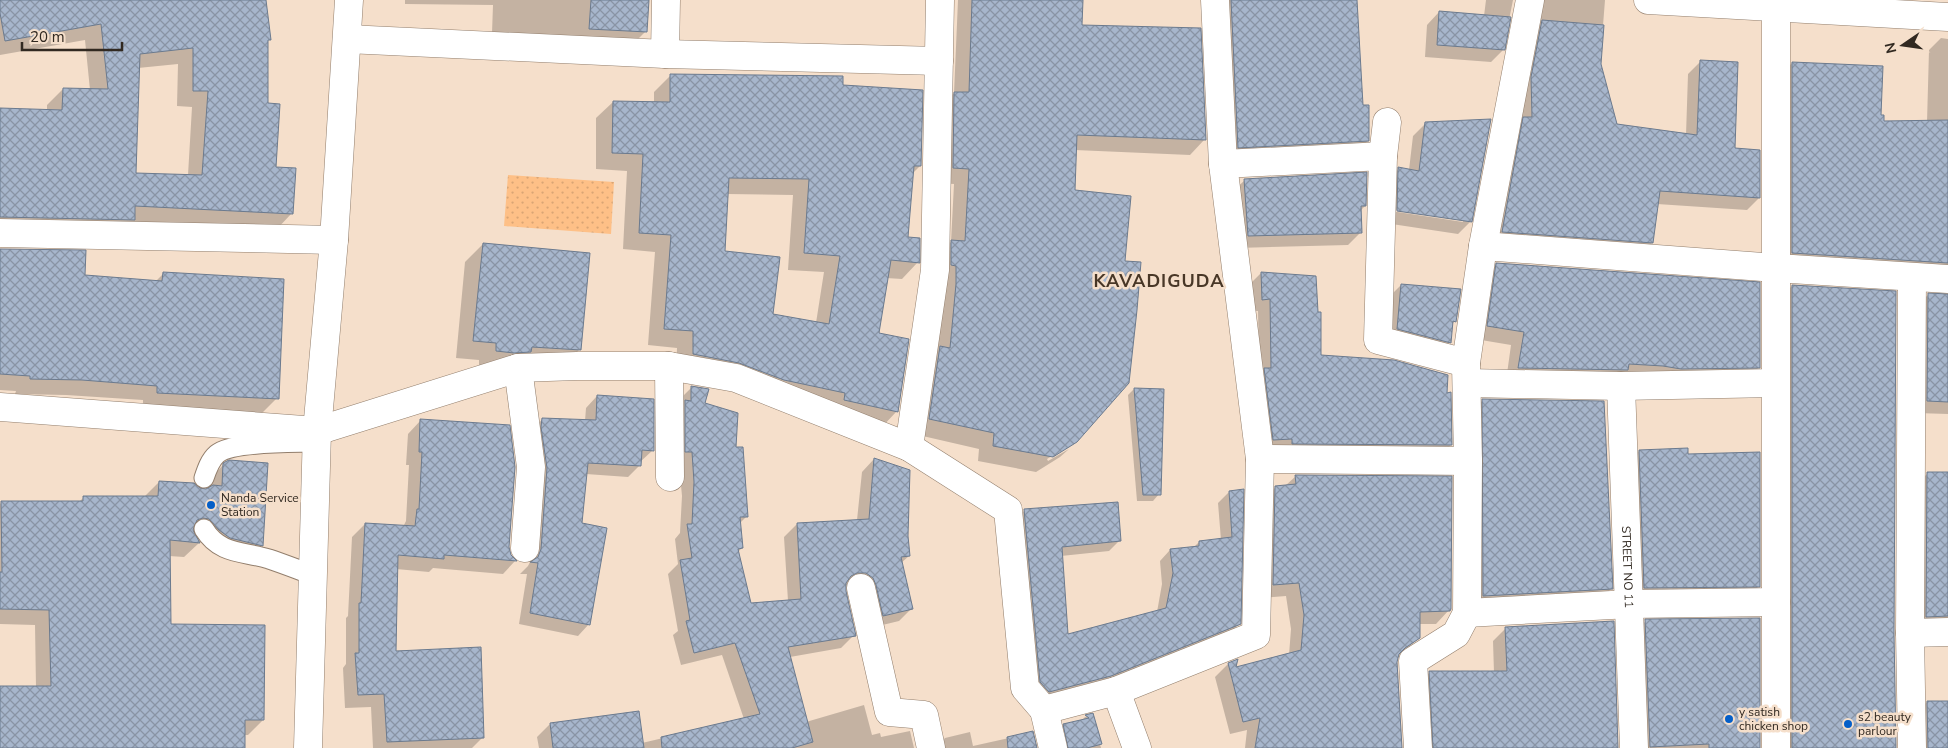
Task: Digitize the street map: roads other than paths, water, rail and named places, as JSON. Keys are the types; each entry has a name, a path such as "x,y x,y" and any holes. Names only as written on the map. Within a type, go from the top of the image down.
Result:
{"street":[{"path":"308,748 317,436 334,240 350,0"},
{"path":"665,54 666,0"},
{"path":"909,447 935,270 940,0"},
{"path":"1044,710 1116,691 1256,635 1260,459 1223,164 1215,0"},
{"path":"1418,748 1413,661 1456,634 1467,613 1467,373 1484,246 1530,0"},
{"path":"1648,0 1695,1 1776,7 1913,8 1948,17"},
{"path":"1776,7 1774,383 1776,748"},
{"path":"347,38 665,54 939,60"},
{"path":"1387,122 1383,156 1378,340 1467,373 1620,386 1774,383"},
{"path":"1223,164 1383,156"},
{"path":"0,233 334,240"},
{"path":"1484,246 1912,278 1948,279"},
{"path":"1912,278 1910,632 1912,748"},
{"path":"669,366 670,477"},
{"path":"0,407 317,436 518,368 669,366 736,378 909,447 1008,510 1025,688 1044,710 1053,748"},
{"path":"518,368 531,468 525,548"},
{"name":"STREET NO 11","path":"1620,386 1630,604 1634,748"},
{"path":"1260,459 1468,461"},
{"path":"861,588 889,712 924,715 932,748"},
{"path":"1467,613 1630,604 1776,602"},
{"path":"1910,632 1948,632"},
{"path":"1116,691 1137,748"}],"lane":[{"path":"204,478 208,465 217,454 227,449 317,436"},
{"path":"204,529 211,540 221,547 268,559 313,576"}],"place":[{"name":"Nanda Service Station","path":"211,505"},
{"name":"y satish chicken shop","path":"1729,719"},
{"name":"s2 beauty parlour","path":"1848,724"}],"district":[{"name":"KAVADIGUDA","path":"1159,281"}]}
